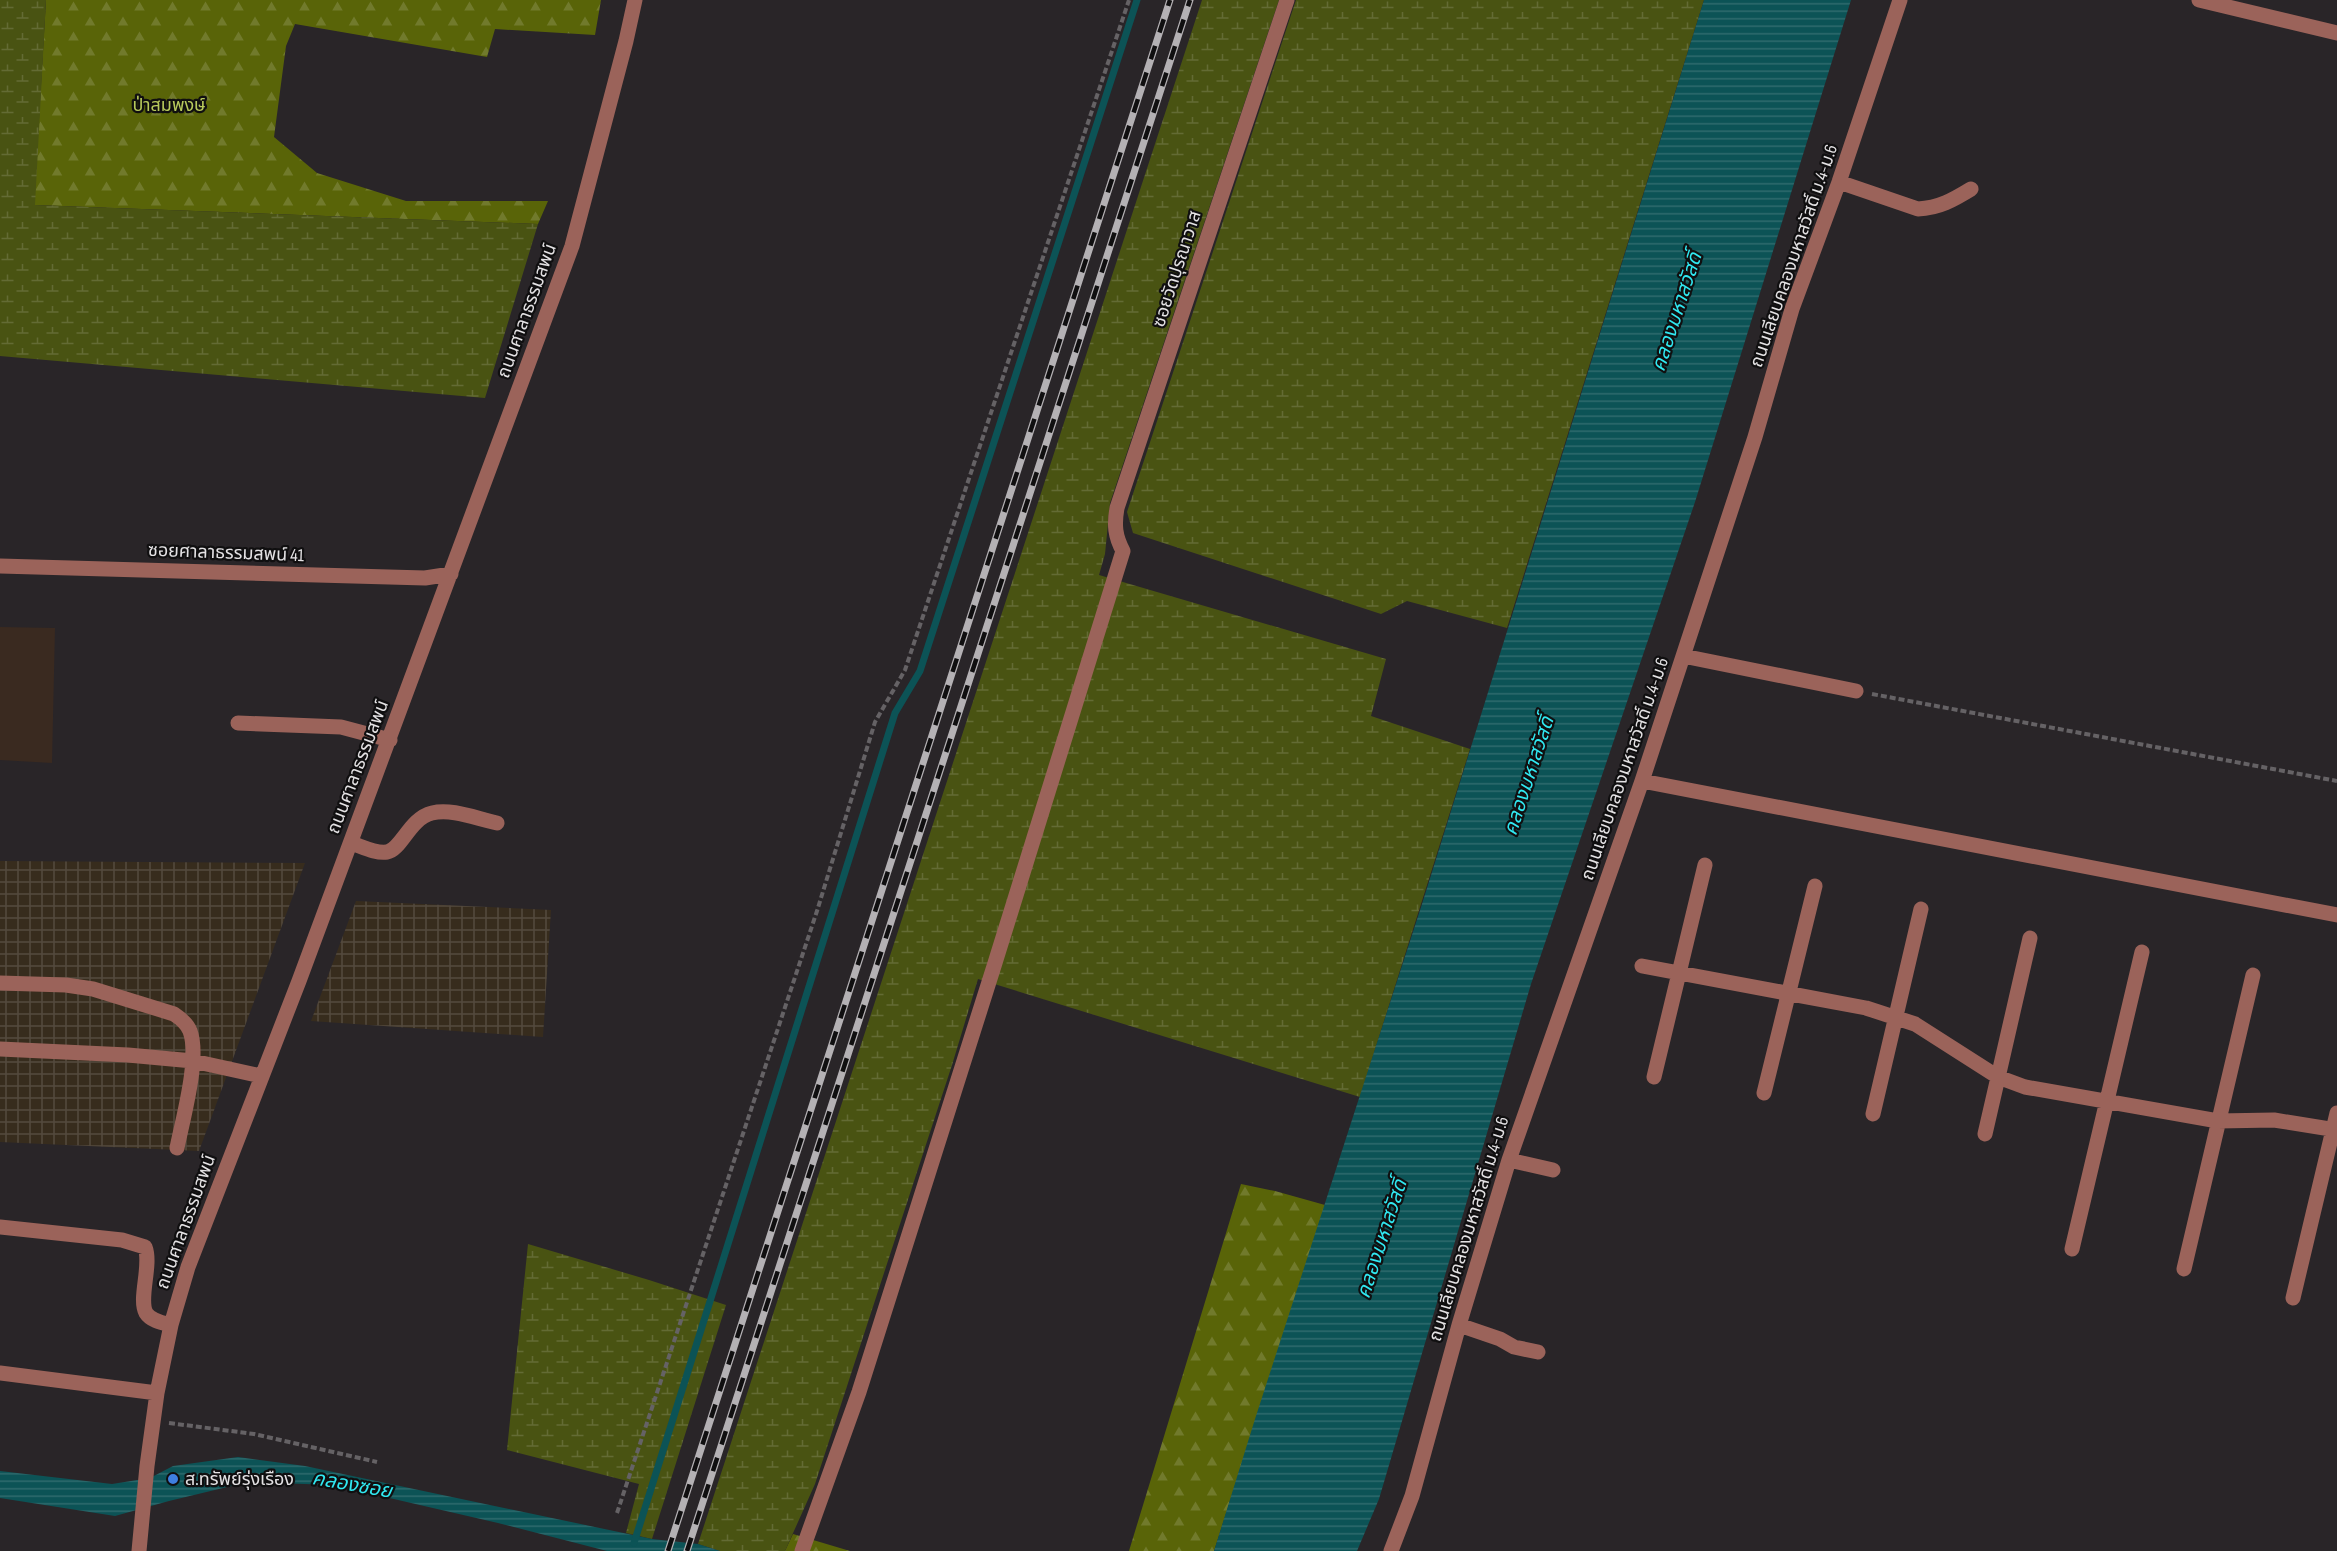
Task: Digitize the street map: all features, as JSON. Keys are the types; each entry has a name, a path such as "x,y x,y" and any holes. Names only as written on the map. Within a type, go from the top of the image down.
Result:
{"street":[{"name":"ถนนศาลาธรรมสพน์","path":"139,1551 157,1393 171,1325 188,1267 390,740 572,246 626,41 634,0"},
{"name":"ซอยวัดปุรณาวาส","path":"802,1551 859,1392 1122,551 1116,537 1115,522 1118,508 1287,0"},
{"name":"ถนนเลียบคลองมหาสวัสดิ์ ม.4-ม.6","path":"1391,1551 1412,1496 1459,1325 1509,1160 1642,781 1755,437 1792,309 1839,182 1900,0"},
{"path":"2199,0 2337,33"},
{"path":"1839,182 1918,209 1948,203 1971,189"},
{"name":"ซอยศาลาธรรมสพน์ 41","path":"0,566 425,578 451,574"},
{"path":"1683,656 1856,691"},
{"path":"238,723 341,727 390,740"},
{"path":"1642,781 2337,915"},
{"path":"351,843 376,851 388,852 396,848 419,819 431,813 448,812 497,824"},
{"path":"1654,1077 1705,865"},
{"path":"1764,1093 1815,886"},
{"path":"1873,1114 1921,909"},
{"path":"1985,1134 2030,938"},
{"path":"2072,1249 2142,952"},
{"path":"1642,966 1866,1008 1915,1023 1998,1077 2025,1087 2218,1121 2274,1120 2335,1130"},
{"path":"2184,1269 2253,975"},
{"path":"0,983 66,985 93,989 174,1014 184,1022 190,1030 193,1061 177,1148"},
{"path":"0,1049 128,1055 193,1061 261,1076"},
{"path":"2294,1298 2335,1130 2337,1113"},
{"path":"1509,1160 1553,1170"},
{"path":"0,1227 122,1240 146,1247 149,1256 144,1304 146,1313 154,1320 171,1325"},
{"path":"1459,1325 1500,1339 1514,1347 1538,1352"},
{"path":"0,1373 157,1393"}],"path":[{"path":"617,1513 817,911 875,722 905,670 1129,0"},
{"path":"1856,691 2337,780"},
{"path":"153,1421 254,1434 377,1462"}],"shaded area":[{"path":"0,627 55,628 52,763 0,760"},
{"path":"0,861 305,863 199,1151 0,1142"},
{"path":"356,901 551,910 543,1037 311,1021"}],"green space":[{"path":"0,0 46,0 35,205 538,224 485,398 0,356"},
{"name":"ป่าสมพงษ์","path":"46,0 601,0 595,35 495,29 487,57 295,24 286,46 274,137 317,173 406,201 548,201 538,224 34,205"},
{"path":"1202,0 1279,0 1110,503 1105,554 1099,575 1386,659 1371,716 1470,749 1360,1097 978,979 815,1484 785,1551 720,1551 698,1544"},
{"path":"1296,0 1704,0 1507,628 1407,601 1381,614 1133,533 1127,512"},
{"path":"1241,1184 1325,1205 1214,1551 1129,1551"},
{"path":"528,1244 726,1305 652,1539 626,1533 639,1484 507,1450"},
{"path":"793,1534 850,1551 785,1551"}],"water":[{"name":"คลองมหาสวัสดิ์","path":"1704,0 1851,0 1695,502 1531,984 1379,1499 1357,1551 1214,1551 1422,904"},
{"name":"คลองซอย","path":"238,1457 305,1466 652,1539 698,1544 720,1551 607,1551 333,1485 248,1482 115,1516 0,1498 0,1471 112,1484 150,1478 173,1466"}],"waterway":[{"path":"634,1543 895,713 920,671 1137,0"}],"railway":[{"path":"668,1551 1170,0"},
{"path":"687,1551 1190,0"}],"place":[{"name":"ส.ทรัพย์รุ่งเรือง","path":"173,1479"}]}
